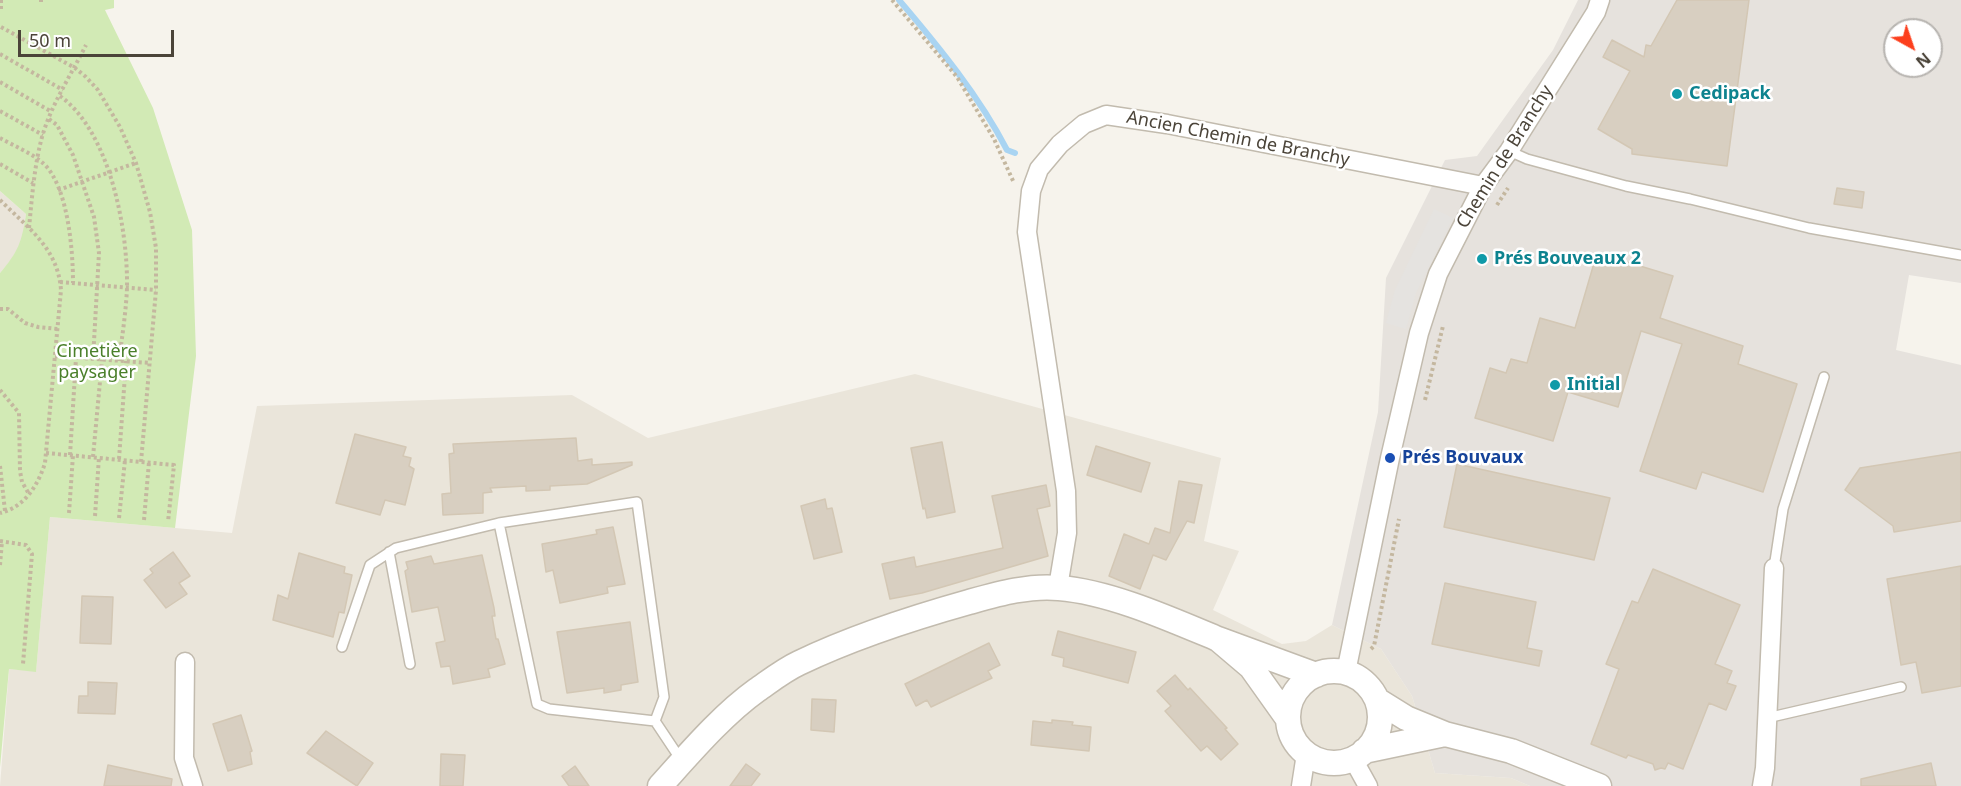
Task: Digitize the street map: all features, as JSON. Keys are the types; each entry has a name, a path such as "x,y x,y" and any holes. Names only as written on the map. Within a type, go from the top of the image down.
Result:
{"street":[{"name":"Chemin de Branchy","path":"1346,672 1390,458 1419,333 1438,274 1483,186 1509,151 1596,12 1600,0"},
{"name":"Ancien Chemin de Branchy","path":"1058,587 1067,534 1066,491 1027,232 1031,191 1040,168 1060,144 1084,124 1106,116 1167,124 1483,186"},
{"path":"1762,786 1765,768 1774,568"},
{"path":"660,786 707,735 754,692 797,664 891,626 942,609 999,594 1058,587 1116,601 1316,675"},
{"path":"1218,639 1251,667 1288,719"},
{"path":"185,662 184,759 193,786"},
{"path":"1359,755 1368,748 1378,733 1380,717 1377,700 1370,688 1360,678 1335,670 1316,675 1303,683 1290,702 1288,719 1297,746 1317,760 1341,763 1359,755 1445,734"},
{"path":"1377,700 1406,718 1445,734 1510,751 1599,786"},
{"path":"1300,786 1306,754"},
{"path":"1359,755 1368,786"}],"lane":[{"path":"1509,151 1527,159 1626,186 1809,228 1961,255"},
{"path":"1774,568 1783,509 1824,377"},
{"path":"342,648 370,565 396,548 500,523 636,502 664,697 655,721"},
{"path":"500,523 537,704 549,709 655,721"},
{"path":"389,552 410,664"},
{"path":"1767,718 1901,687"},
{"path":"655,721 682,762"}],"path":[{"path":"1,0 1,10"},
{"path":"892,0 957,77 994,139 1012,176 1015,188"},
{"path":"1,27 75,68 99,90 120,127 136,164 150,212 156,248 156,290 141,462"},
{"path":"29,229 33,183 43,135 86,45"},
{"path":"0,54 63,90"},
{"path":"0,82 52,112"},
{"path":"60,96 81,115 109,173 121,218 127,288 119,361"},
{"path":"0,111 43,135"},
{"path":"49,119 63,134 84,181 94,217 99,253 93,359"},
{"path":"0,138 37,158 52,175 68,220 73,256 73,283"},
{"path":"1494,210 1527,159"},
{"path":"0,164 33,183"},
{"path":"58,190 136,164"},
{"path":"0,200 52,255 60,273 58,329 46,453 39,481 18,505 3,512 0,466"},
{"path":"60,282 156,290"},
{"path":"0,309 8,309 25,322 38,327 58,329"},
{"path":"1425,403 1444,324"},
{"path":"55,356 150,363"},
{"path":"69,513 76,358"},
{"path":"93,457 102,360"},
{"path":"119,518 126,361"},
{"path":"0,390 18,413 20,471 22,482 29,494"},
{"path":"46,453 174,465 168,522"},
{"path":"95,516 99,458"},
{"path":"144,520 149,462"},
{"path":"1346,672 1374,646 1400,514"},
{"path":"0,565 1,541 26,545 32,554 23,664"}],"shaded area":[{"path":"1578,0 1961,0 1961,283 1909,275 1896,350 1961,365 1961,786 1530,786 1511,778 1435,773 1412,696 1381,649 1332,625 1378,412 1386,278 1445,160 1477,156 1553,50"},
{"path":"0,191 26,214 23,239 12,259 0,273"},
{"path":"1434,209 1453,218 1416,293 1406,329 1386,323 1395,290"},
{"path":"915,374 1221,458 1204,541 1239,551 1213,610 1282,644 1306,641 1332,625 1381,649 1412,696 1435,773 1511,778 1530,786 0,786 9,669 36,671 50,517 232,533 257,406 572,395 648,438"}],"green space":[{"name":"Cimetière paysager","path":"0,0 114,0 114,8 105,10 153,108 192,230 196,356 175,528 50,517 36,672 9,669 0,767 0,273 18,246 26,214 0,191"}],"building":[{"name":"Cedipack","path":"1677,0 1749,0 1727,166 1632,154 1632,149 1598,129 1630,71 1603,57 1612,40 1644,57 1646,45 1651,46"},
{"path":"1837,188 1864,192 1862,208 1834,204"},
{"path":"1597,253 1673,276 1660,318 1743,346 1738,364 1797,384 1763,492 1702,472 1696,489 1640,471 1682,344 1641,331 1618,407 1568,392 1553,441 1475,418 1490,368 1506,373 1511,359 1527,363 1540,318 1575,328"},
{"path":"355,434 406,447 403,456 411,458 409,466 414,469 405,505 385,500 380,515 336,503"},
{"path":"576,438 578,461 592,459 592,465 632,462 632,465 587,484 550,486 550,490 526,491 526,486 490,488 492,492 483,493 483,513 443,515 442,494 451,493 449,454 454,453 453,444"},
{"path":"942,442 955,512 927,518 925,508 923,509 911,448"},
{"path":"1096,446 1150,463 1141,492 1087,475"},
{"path":"1961,452 1961,521 1894,532 1893,526 1845,490 1860,468"},
{"path":"1457,464 1610,498 1594,560 1444,527"},
{"path":"1179,481 1202,485 1194,523 1187,521 1166,560 1153,555 1140,589 1109,576 1124,534 1149,544 1155,528 1170,533"},
{"path":"1046,485 1050,506 1037,509 1048,556 922,593 890,599 882,564 914,557 916,567 1003,548 992,496"},
{"path":"825,499 827,509 832,508 842,552 814,559 801,506"},
{"path":"613,527 625,584 607,587 608,593 560,603 553,570 546,572 542,544 597,534 596,530"},
{"path":"173,552 190,576 179,583 187,594 166,608 144,580 153,573 150,569"},
{"path":"299,553 345,567 344,573 352,575 344,613 339,612 333,637 273,620 278,595 288,599"},
{"path":"482,555 494,608 495,616 492,616 496,639 498,639 505,664 488,669 490,677 453,684 450,666 441,667 436,643 445,641 438,607 412,612 405,571 408,569 406,562 431,556 434,564"},
{"path":"1961,566 1961,686 1922,693 1916,662 1901,665 1887,579"},
{"path":"1653,569 1740,605 1715,664 1732,671 1727,683 1736,686 1726,710 1709,703 1683,769 1668,763 1665,769 1655,770 1653,764 1628,755 1626,758 1591,744 1619,669 1606,664 1632,601 1638,603"},
{"path":"1445,583 1536,602 1527,648 1542,651 1539,666 1432,644"},
{"path":"82,596 113,597 111,644 80,643"},
{"path":"630,622 638,682 621,685 621,690 604,693 604,688 567,693 557,632"},
{"path":"1058,631 1136,652 1128,683 1063,666 1064,658 1052,655"},
{"path":"989,643 1000,665 988,671 992,678 931,707 927,700 916,706 905,684"},
{"path":"1175,675 1227,728 1225,729 1238,744 1221,760 1207,746 1201,751 1165,711 1171,706 1157,691"},
{"path":"88,682 117,683 115,714 78,713 79,696 88,696"},
{"path":"812,699 836,700 834,732 811,730"},
{"path":"241,715 252,751 250,752 252,764 228,771 213,724"},
{"path":"1052,720 1091,727 1089,751 1031,745 1033,721 1052,723"},
{"path":"326,731 373,763 357,786 307,753"},
{"path":"441,754 465,755 463,786 440,786"},
{"path":"1931,763 1936,786 1861,786 1861,779"},
{"path":"746,764 760,774 751,786 730,786"},
{"path":"108,765 172,779 171,786 104,786"},
{"path":"575,766 589,786 569,786 562,776"}],"waterway":[{"path":"899,0 971,91 1007,150 1015,153"}],"place":[{"name":"Cedipack","path":"1677,94"},
{"name":"Prés Bouveaux 2","path":"1482,259"},
{"name":"Initial","path":"1555,385"},
{"name":"Prés Bouvaux","path":"1390,458"}]}
